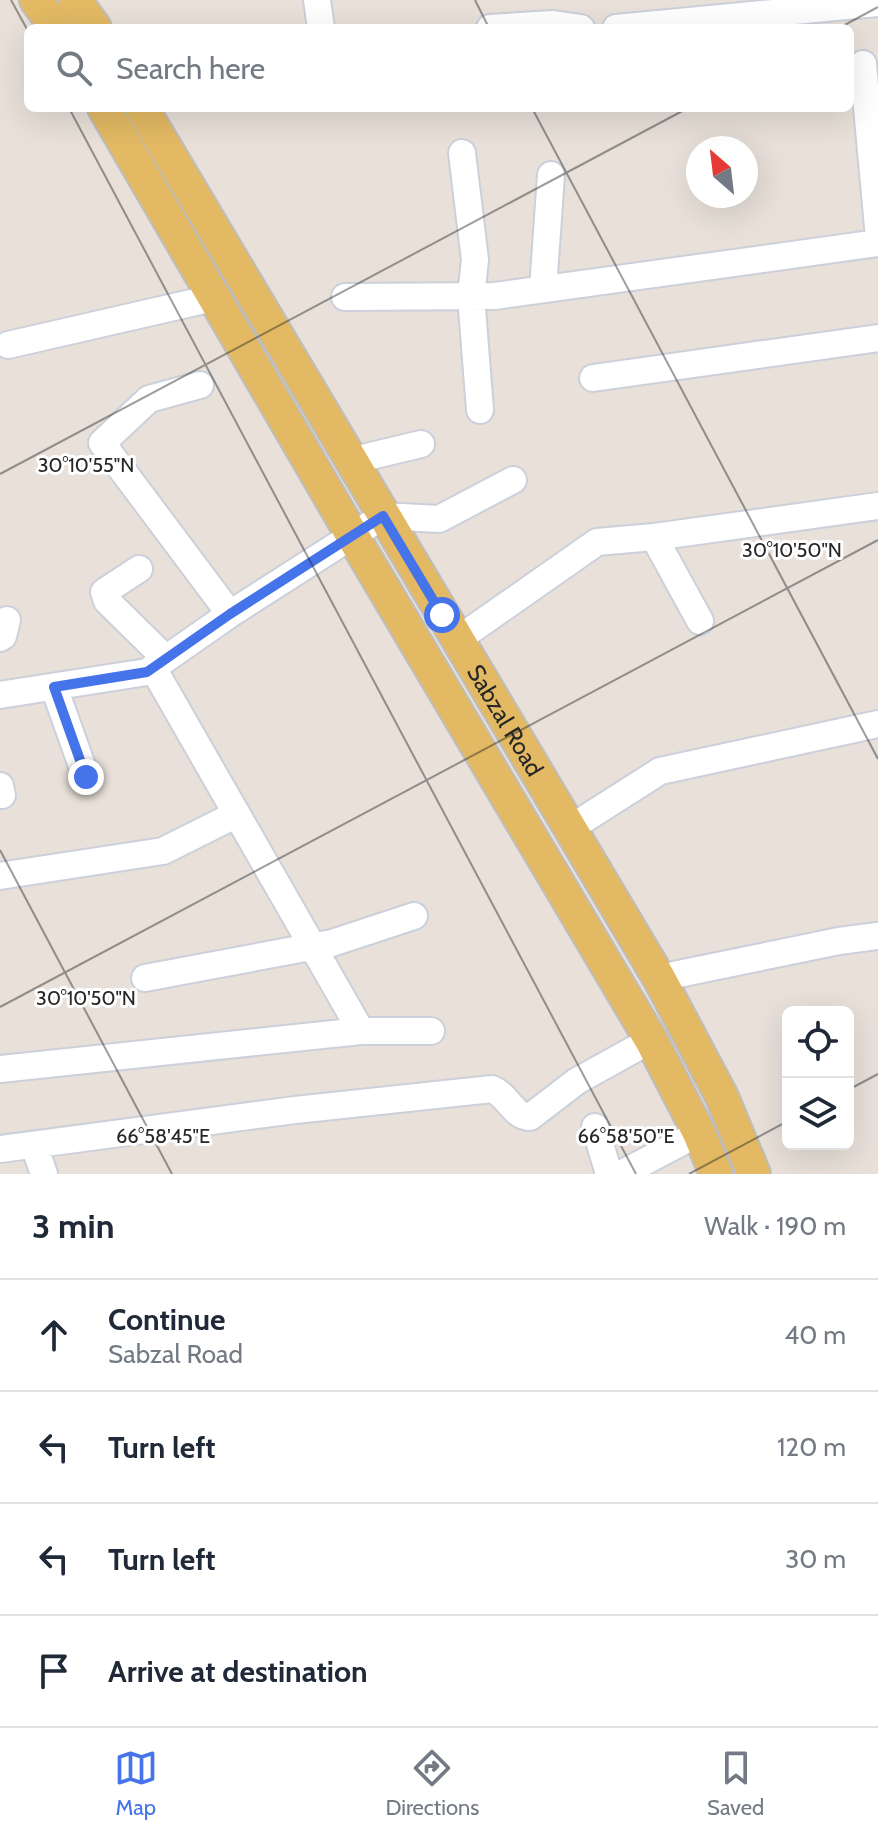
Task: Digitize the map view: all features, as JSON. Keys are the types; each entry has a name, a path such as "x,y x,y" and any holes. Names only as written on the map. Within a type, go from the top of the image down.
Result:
{"main road":[{"path":"36,0 53,24"},
{"path":"75,0 92,24"},
{"name":"Sabzal Road","path":"106,112 651,1040 699,1133 716,1174"},
{"name":"Sabzal Road","path":"144,112 659,978 722,1097 754,1174"}],"street":[{"path":"317,0 320,24"},
{"path":"646,24 789,5 878,3"},
{"path":"863,64 878,227"},
{"path":"462,153 475,260 471,296 480,410"},
{"path":"543,289 551,175"},
{"path":"345,297 495,296 878,243"},
{"path":"8,345 213,298"},
{"path":"593,378 878,338"},
{"path":"200,385 149,399 102,443 230,614"},
{"path":"350,461 421,444"},
{"path":"0,695 147,672 230,614 383,516 439,519 513,480"},
{"path":"457,640 597,542 878,506"},
{"path":"654,537 700,621"},
{"path":"139,569 104,592 107,601 159,664 237,814 361,1031"},
{"path":"54,687 86,777"},
{"path":"569,829 660,771 878,724"},
{"path":"0,876 163,851 237,814"},
{"path":"145,978 332,943 414,916"},
{"path":"659,978 839,941 878,936"},
{"path":"0,1069 361,1031 431,1031"},
{"path":"0,1149 295,1110 492,1089 525,1118 577,1081 651,1040"},
{"path":"595,1127 609,1174"},
{"path":"621,1174 699,1133"},
{"path":"34,1145 44,1174"}],"route":[{"path":"86,777 54,687 147,672 230,614 383,516 442,615"}]}
